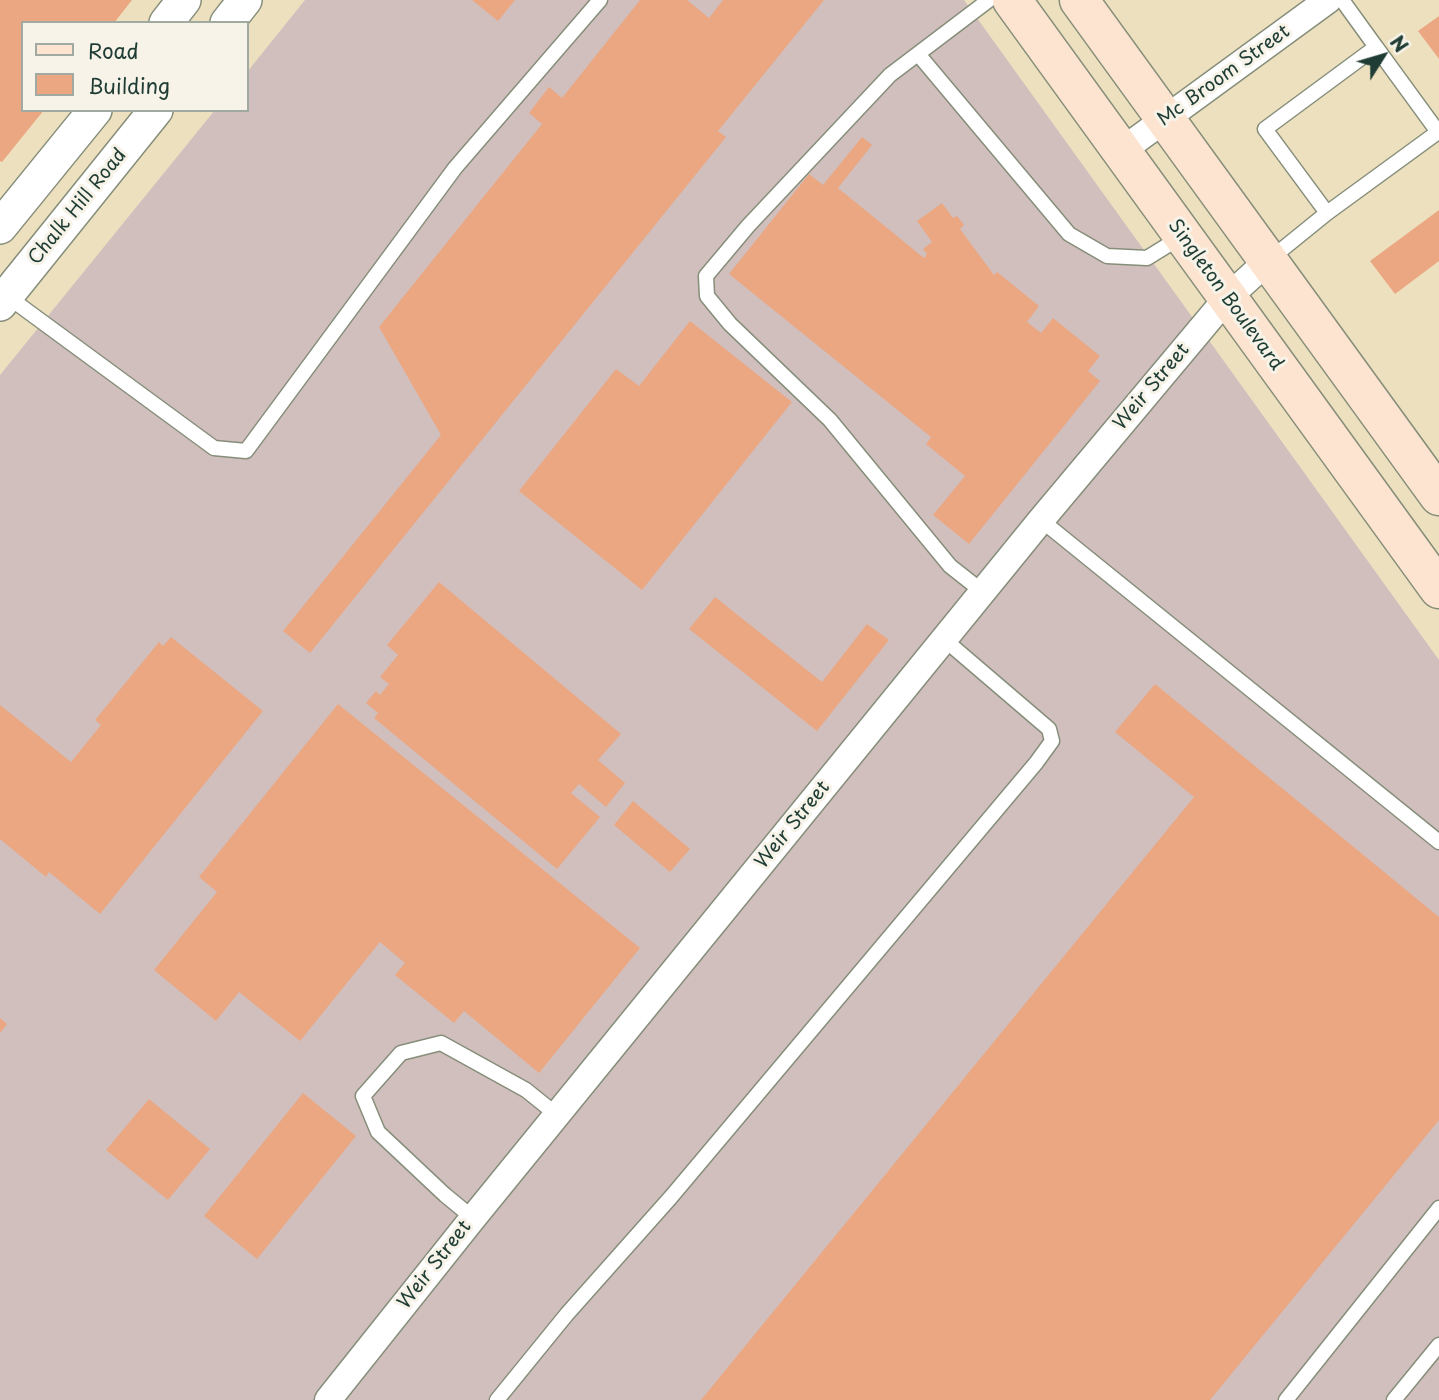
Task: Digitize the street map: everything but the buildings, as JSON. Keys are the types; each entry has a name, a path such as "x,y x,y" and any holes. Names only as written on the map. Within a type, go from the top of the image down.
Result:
{"main road":[{"name":"Singleton Boulevard","path":"1012,0 1439,589"},
{"path":"1079,0 1439,496"}],"street":[{"path":"168,21 184,0"},
{"path":"229,21 245,0"},
{"name":"Mc Broom Street","path":"1120,152 1328,0"},
{"path":"0,227 93,112"},
{"name":"Chalk Hill Road","path":"2,296 154,112"},
{"name":"Weir Street","path":"328,1400 472,1218 1041,520 1227,298 1269,260"}],"lane":[{"path":"2,296 214,448 246,451 456,168 600,0"},
{"path":"983,592 950,566 830,420 730,324 707,296 706,276 748,226 890,75 989,0"},
{"path":"1269,260 1438,132 1342,0"},
{"path":"1327,214 1265,129 1376,47"},
{"path":"918,54 1069,234 1107,256 1147,258 1182,237"},
{"path":"1041,520 1439,842"},
{"path":"497,1400 567,1314 671,1197 1052,741 1049,729 945,640"},
{"path":"472,1218 378,1132 363,1096 401,1053 441,1043 526,1090 556,1115"},
{"path":"1286,1400 1439,1208"},
{"path":"1394,1400 1439,1345"}],"shaded area":[{"path":"305,0 964,0 1439,660 1439,1400 0,1400 0,375 213,112 248,112 248,71"}]}
